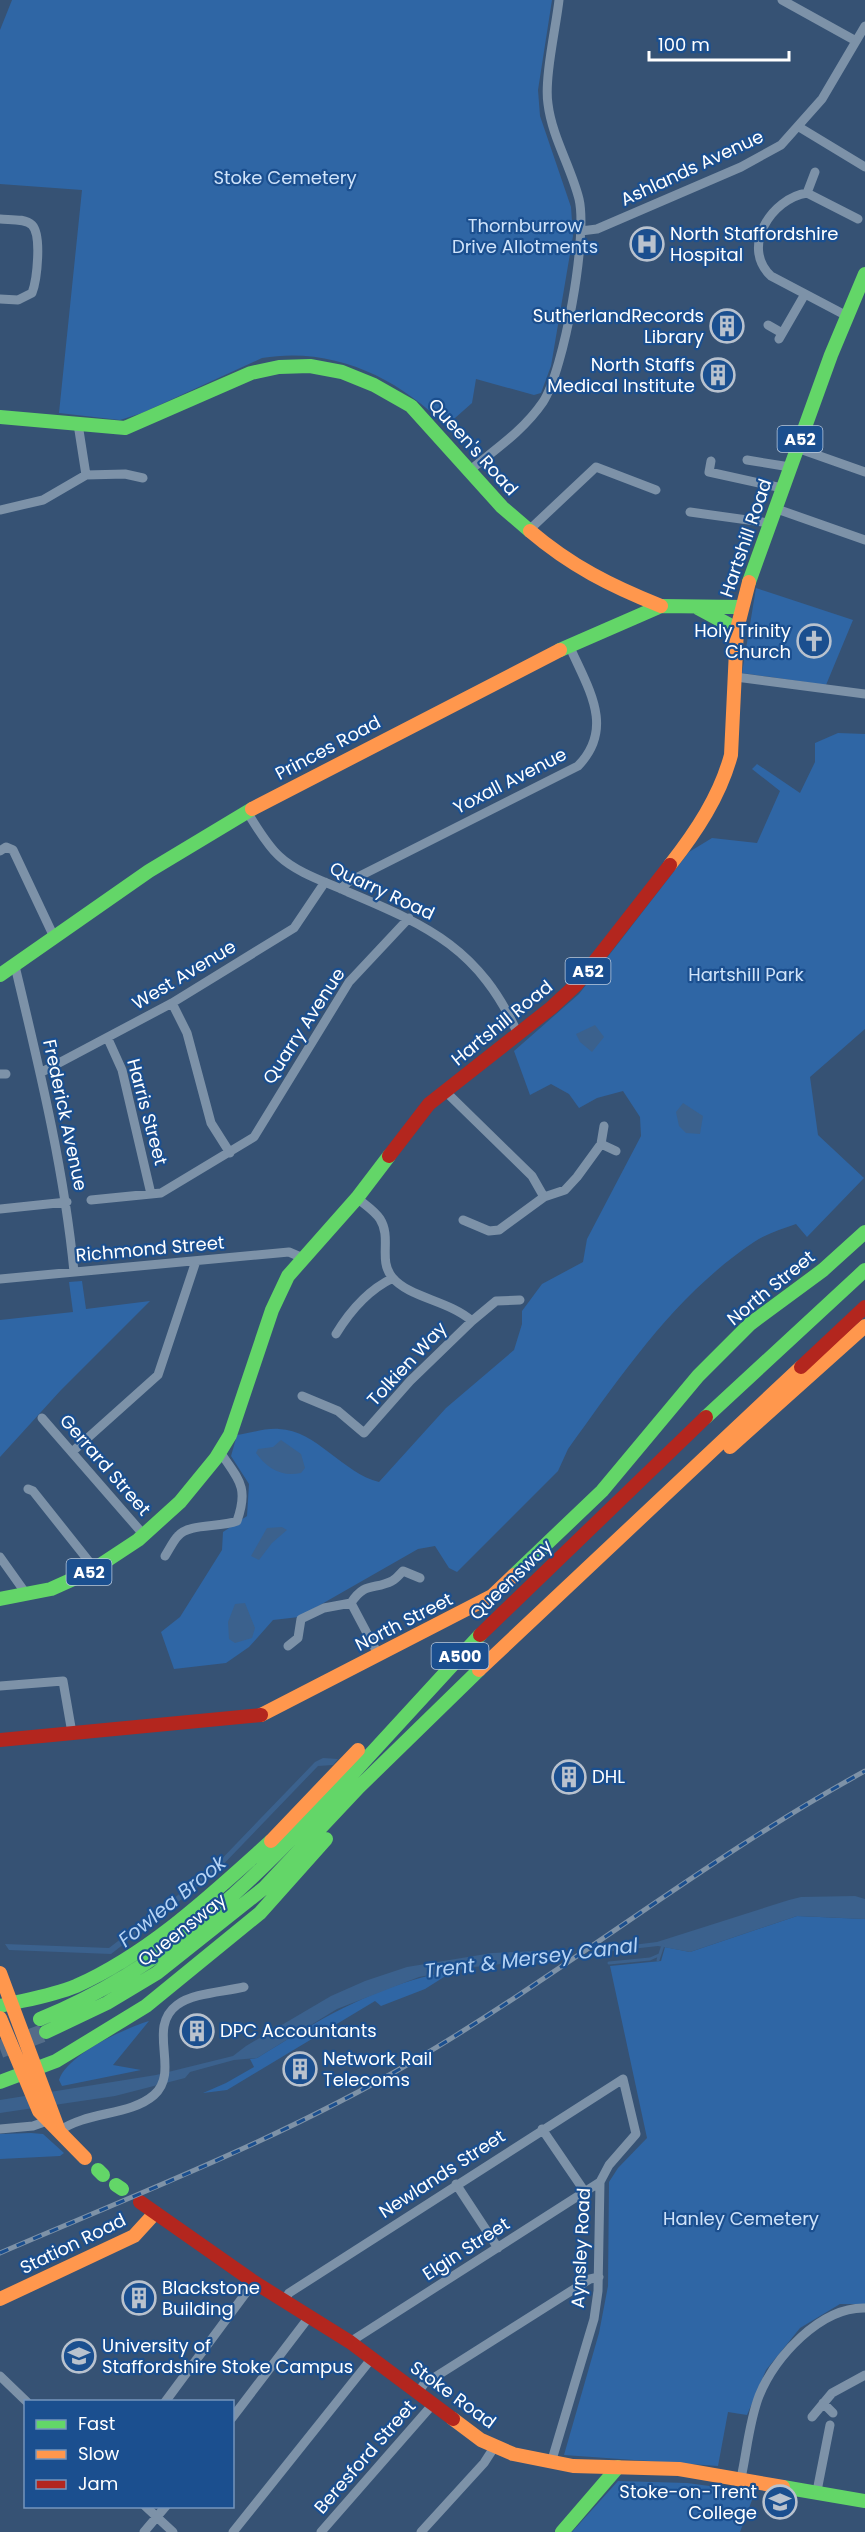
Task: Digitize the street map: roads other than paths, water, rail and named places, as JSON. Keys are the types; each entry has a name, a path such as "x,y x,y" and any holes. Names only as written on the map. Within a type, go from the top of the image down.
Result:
{"main road":[{"name":"Hartshill Road","path":"0,1599 27,1595 67,1583 95,1569 143,1534 186,1493 220,1452 238,1415 282,1286 303,1258 357,1198 420,1113 577,984 699,827 726,774 731,755 737,629 741,607 774,508 865,274"},
{"name":"Queen's Road","path":"0,417 125,428 251,373 310,366 358,377 411,406 502,507 528,531 580,569 607,584 661,606"},
{"name":"Princes Road","path":"0,975 55,939 149,871 247,812 363,749 569,645 661,606 741,607"},
{"name":"Princes Road","path":"698,608 737,629"},
{"name":"North Street","path":"0,1740 264,1715 492,1596 602,1491 698,1376 750,1324 823,1270 865,1232"},
{"path":"758,1367 865,1257"},
{"name":"Queensway","path":"40,2019 67,2008 150,1962 220,1909 273,1859 496,1618 758,1367 865,1270"},
{"name":"Queensway","path":"46,2032 132,1990 204,1938 264,1888 359,1787 517,1633 865,1307"},
{"path":"597,1558 749,1431 865,1326"},
{"path":"9,2007 98,1977 171,1927 272,1840 443,1663 496,1618"},
{"path":"34,2062 56,2061 146,2006 260,1913 405,1751 517,1633"},
{"path":"0,1973 9,2007 43,2084 51,2118"},
{"path":"0,2018 25,2080 51,2118 85,2158"},
{"path":"25,2080 34,2062"},
{"path":"0,2082 25,2080"},
{"name":"Stoke Road","path":"140,2202 254,2282 350,2342 481,2440 513,2454 551,2463 679,2469 865,2501"},
{"name":"Station Road","path":"0,2299 134,2236 155,2213"},
{"path":"596,2493 600,2467"},
{"path":"562,2532 618,2467"}],"street":[{"path":"470,470 524,426 552,387 560,357 581,231 579,200 548,105 559,0"},
{"path":"782,0 856,42"},
{"name":"Ashlands Avenue","path":"581,231 597,229 741,167 781,145 822,99 865,26"},
{"path":"799,127 865,167"},
{"path":"807,193 815,172"},
{"path":"847,316 764,269 758,247 767,219 777,207 795,195 807,193 858,219"},
{"path":"0,219 26,221 32,225 38,240 32,293 18,300 0,299"},
{"path":"768,325 781,336 805,294"},
{"path":"78,424 86,475"},
{"path":"797,448 865,472"},
{"path":"747,460 790,467"},
{"path":"711,461 709,472 782,488"},
{"path":"528,531 596,467 656,490"},
{"path":"0,510 43,500 86,475 126,471 143,478"},
{"path":"774,508 865,540"},
{"path":"690,512 769,523"},
{"name":"Yoxall Avenue","path":"341,889 348,882 578,766 587,758 596,740 597,717 594,702 569,645"},
{"path":"736,677 865,694"},
{"name":"Quarry Road","path":"247,812 279,856 325,882 409,918 456,947 470,960 507,1009 518,1034"},
{"path":"0,851 10,847 55,939"},
{"name":"West Avenue","path":"40,1073 172,1003 294,928 325,882"},
{"name":"Quarry Avenue","path":"91,1200 161,1193 254,1137 349,982 409,918"},
{"name":"Frederick Avenue","path":"15,966 67,1202 74,1272"},
{"path":"172,1003 187,1033 211,1123 230,1153"},
{"name":"Harris Street","path":"108,1038 122,1070 151,1194"},
{"path":"446,1091 532,1176 544,1197"},
{"path":"463,1220 489,1231 499,1230 544,1197 557,1194 572,1184 601,1144 604,1126"},
{"path":"601,1144 616,1151"},
{"path":"336,1334 359,1302 379,1284 393,1278 384,1258 386,1236 380,1218 357,1198"},
{"path":"0,1209 67,1202"},
{"name":"Richmond Street","path":"0,1279 289,1252 303,1258"},
{"path":"72,1452 158,1375 196,1261"},
{"name":"Tolkien Way","path":"302,1396 338,1411 364,1433 410,1381 472,1321 461,1311 415,1293 393,1278"},
{"path":"472,1321 496,1302 520,1300"},
{"name":"Gerrard Street","path":"42,1418 143,1534"},
{"path":"165,1556 178,1534 195,1526 222,1527 237,1521 244,1501 242,1484 220,1452"},
{"path":"28,1489 33,1491 95,1569"},
{"path":"0,1557 27,1595"},
{"path":"351,1603 356,1594 371,1585 393,1581 403,1571 420,1578"},
{"path":"351,1603 378,1654"},
{"path":"288,1646 298,1638 301,1619 324,1608 351,1603"},
{"path":"0,1686 63,1681 72,1733"},
{"path":"0,2129 33,2126 51,2118 80,2119 147,2099 160,2086 166,2065 162,2038 164,2027 175,2006 187,2000 244,1987"},
{"name":"Newlands Street","path":"284,2301 289,2293 622,2079"},
{"name":"Aynsley Road","path":"551,2463 588,2346 599,2277 600,2182 609,2166 636,2134 622,2079"},
{"path":"542,2129 585,2192"},
{"name":"Elgin Street","path":"350,2342 600,2182"},
{"path":"456,2184 498,2248"},
{"path":"418,2392 424,2384 582,2283 599,2277"},
{"path":"166,2400 254,2282"},
{"path":"741,2478 759,2396 776,2366 808,2331 835,2314 856,2307 865,2308"},
{"path":"234,2415 309,2317"},
{"path":"233,2532 372,2358"},
{"path":"812,2417 832,2393 865,2375"},
{"path":"0,2376 25,2400"},
{"path":"823,2403 833,2413"},
{"name":"Beresford Street","path":"321,2532 433,2404"},
{"path":"817,2491 830,2425"},
{"path":"421,2532 484,2463 495,2446"},
{"path":"147,2508 173,2532"},
{"path":"144,2532 164,2508"}],"water":[{"path":"595,1025 604,1037 592,1052 580,1042 576,1034"},
{"path":"683,1103 703,1116 700,1134 686,1133 679,1126 676,1112"},
{"path":"281,1440 301,1454 305,1468 301,1473 281,1473 265,1463 256,1453 258,1449 273,1447"},
{"path":"282,1527 287,1530 272,1543 259,1560 251,1556 267,1528"},
{"path":"245,1603 255,1628 252,1638 235,1643 229,1639 228,1622 235,1604"},
{"name":"Fowlea Brook","path":"323,1758 338,1759 333,1765 318,1766 214,1874 111,1954 9,1950 5,1944 109,1948 212,1869 315,1762"},
{"name":"Trent & Mersey Canal","path":"855,1896 865,1899 865,1919 797,1916 690,1952 658,1946 474,1967 419,1977 337,2009 257,2058 234,2060 190,2072 185,2078 115,2096 0,2113 0,2100 156,2075 233,2056 331,1996 365,1981 407,1967 492,1953 608,1948 657,1942 801,1897"}],"waterway":[{"path":"658,1960 663,1945"},
{"name":"Trent & Mersey Canal","path":"609,1963 650,1959 659,1955"}],"tunnel":[{"path":"0,2049 46,2032"}],"railway":[{"path":"0,2253 209,2164 362,2090 470,2027 750,1840 865,1771"}],"place":[{"name":"North Staffordshire Hospital","path":"647,244"},
{"name":"SutherlandRecords Library","path":"727,326"},
{"name":"North Staffs Medical Institute","path":"718,375"},
{"name":"Holy Trinity Church","path":"814,641"},
{"name":"DHL","path":"569,1777"},
{"name":"DPC Accountants","path":"197,2031"},
{"name":"Network Rail Telecoms","path":"300,2069"},
{"name":"Blackstone Building","path":"139,2298"},
{"name":"University of Staffordshire Stoke Campus","path":"79,2356"},
{"name":"Stoke-on-Trent College","path":"780,2502"}],"park label":[{"name":"Stoke Cemetery","path":"285,178"},
{"name":"Thornburrow Drive Allotments","path":"525,236"},
{"name":"Hartshill Park","path":"746,975"},
{"name":"Hanley Cemetery","path":"741,2219"}]}
